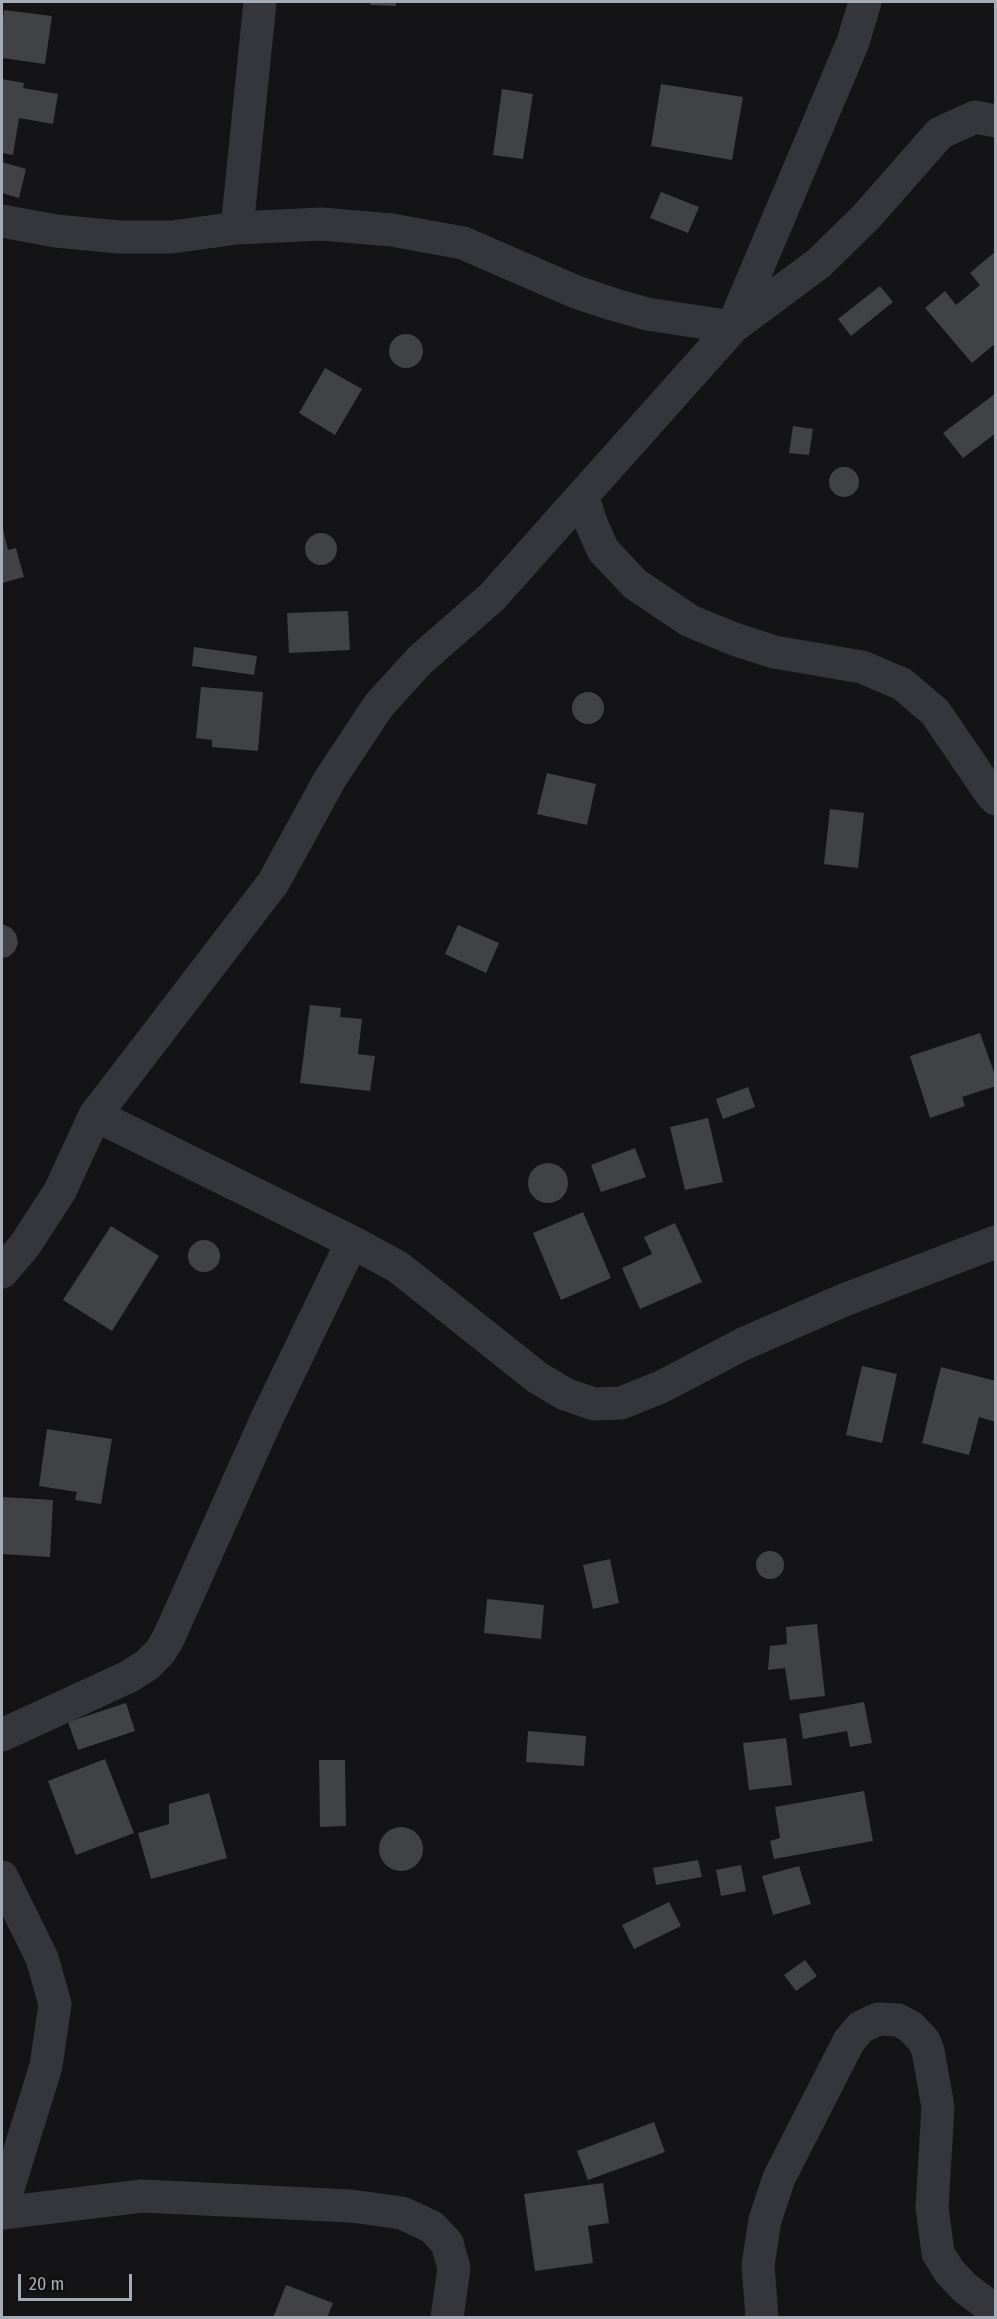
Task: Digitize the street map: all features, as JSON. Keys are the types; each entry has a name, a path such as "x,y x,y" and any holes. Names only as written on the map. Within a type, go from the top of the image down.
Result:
{"street":[{"path":"237,228 260,2"},
{"path":"733,327 853,42 866,2"},
{"path":"2,1272 26,1245 60,1191 95,1115 273,883 330,779 379,705 420,660 492,597 733,327 819,263 866,217 940,133 975,117 996,121"},
{"path":"2,221 56,231 119,237 172,237 237,228 321,224 392,230 463,243 576,292 647,314 733,327"},
{"path":"583,497 603,550 635,584 690,621 734,639 774,652 862,667 902,684 935,712 991,795 996,798"},
{"path":"95,1115 352,1242 398,1268 538,1378 565,1394 594,1404 621,1403 661,1386 743,1344 844,1300 996,1242"},
{"path":"2,1735 128,1677 147,1665 160,1652 168,1639 267,1418 352,1242"},
{"path":"2,1877 42,1958 54,2004 46,2066 2,2208"},
{"path":"762,2318 758,2265 765,2220 779,2178 849,2041 861,2027 878,2019 898,2020 911,2027 924,2041 938,2107 932,2207 938,2253 949,2271 965,2288 996,2311"},
{"path":"2,2213 142,2196 351,2206 402,2213 432,2227 447,2243 454,2268 447,2318"}],"building":[{"path":"371,2 396,2 396,6 370,5"},
{"path":"4,10 52,16 45,64 2,58"},
{"path":"2,79 24,83 23,88 58,94 53,124 19,118 13,155 2,153"},
{"path":"661,84 743,97 732,160 651,146"},
{"path":"502,89 533,94 523,159 493,155"},
{"path":"2,162 26,169 19,198 2,193"},
{"path":"661,192 699,207 688,233 650,218"},
{"path":"996,251 996,343 972,363 925,308 945,291 956,305 980,285 970,273"},
{"path":"880,286 893,302 851,336 838,319"},
{"path":"406,334 418,339 423,351 418,363 406,368 394,363 389,351 394,339"},
{"path":"325,368 362,389 335,435 299,413"},
{"path":"996,393 996,433 963,458 943,433"},
{"path":"793,426 813,429 809,455 789,453"},
{"path":"844,467 854,472 859,482 854,492 844,497 834,492 829,482 834,472"},
{"path":"2,525 8,550 16,548 24,577 2,583"},
{"path":"321,533 332,538 337,549 332,560 321,565 310,560 305,549 310,538"},
{"path":"348,611 350,650 289,653 287,613"},
{"path":"194,647 257,656 254,675 192,666"},
{"path":"201,687 263,692 258,751 212,747 212,740 196,738"},
{"path":"588,692 600,696 604,708 600,720 588,724 576,720 572,708 576,696"},
{"path":"547,773 596,784 587,825 537,814"},
{"path":"830,809 864,813 858,868 824,864"},
{"path":"2,924 11,928 16,934 18,943 15,951 8,957 2,958"},
{"path":"458,925 499,943 486,973 445,954"},
{"path":"310,1005 341,1008 340,1017 362,1019 358,1054 375,1056 370,1091 300,1083"},
{"path":"980,1033 996,1078 996,1086 962,1097 965,1106 930,1118 910,1056"},
{"path":"748,1087 755,1107 723,1119 716,1099"},
{"path":"708,1118 723,1182 685,1190 670,1127"},
{"path":"635,1148 646,1177 601,1192 591,1165"},
{"path":"548,1163 556,1164 562,1169 567,1175 567,1191 562,1197 556,1202 548,1203 540,1202 534,1197 529,1191 528,1183 529,1175 534,1169 540,1164"},
{"path":"583,1212 611,1278 561,1300 533,1233"},
{"path":"675,1223 702,1282 640,1309 622,1268 652,1254 644,1237"},
{"path":"111,1226 159,1256 112,1331 63,1300"},
{"path":"204,1240 215,1245 220,1256 215,1267 204,1272 193,1267 188,1256 193,1245"},
{"path":"862,1366 897,1374 882,1443 846,1435"},
{"path":"941,1367 996,1381 996,1422 979,1417 969,1455 922,1443"},
{"path":"47,1429 112,1439 101,1504 75,1500 77,1492 39,1486"},
{"path":"2,1497 53,1500 50,1557 2,1554"},
{"path":"770,1551 780,1555 784,1565 780,1575 770,1579 760,1575 756,1565 760,1555"},
{"path":"610,1559 619,1603 593,1609 583,1565"},
{"path":"487,1599 544,1605 541,1639 484,1633"},
{"path":"817,1624 825,1696 790,1700 785,1668 768,1670 770,1646 787,1644 786,1627"},
{"path":"864,1702 872,1743 850,1747 847,1731 803,1739 799,1714"},
{"path":"126,1703 135,1731 78,1750 68,1722"},
{"path":"528,1731 586,1736 584,1766 526,1762"},
{"path":"786,1738 792,1785 749,1790 743,1743"},
{"path":"105,1759 134,1833 76,1855 48,1781"},
{"path":"319,1760 345,1760 346,1826 320,1827"},
{"path":"864,1791 873,1841 774,1859 770,1841 780,1838 775,1807"},
{"path":"209,1793 227,1858 151,1879 138,1833 169,1824 169,1804"},
{"path":"401,1827 417,1833 423,1849 417,1865 401,1871 385,1865 379,1849 385,1833"},
{"path":"698,1860 702,1877 656,1885 653,1868"},
{"path":"741,1865 746,1891 721,1896 716,1870"},
{"path":"799,1866 811,1904 773,1915 762,1876"},
{"path":"669,1902 681,1926 634,1949 622,1925"},
{"path":"805,1960 817,1976 796,1991 784,1975"},
{"path":"654,2122 665,2152 588,2180 577,2151"},
{"path":"603,2183 609,2223 588,2226 593,2263 535,2271 524,2194"},
{"path":"286,2285 333,2303 327,2318 273,2318"}]}
